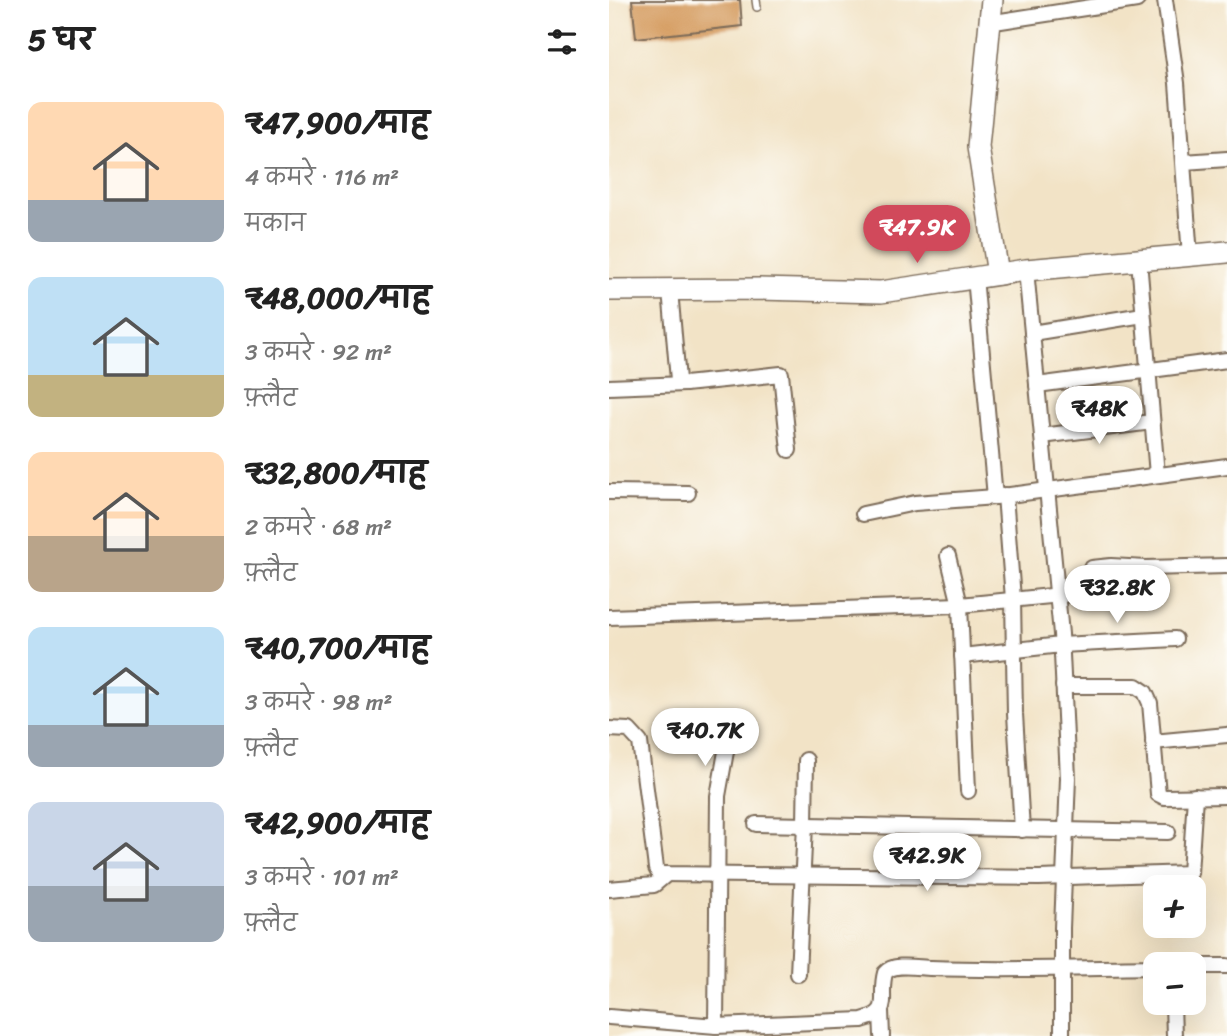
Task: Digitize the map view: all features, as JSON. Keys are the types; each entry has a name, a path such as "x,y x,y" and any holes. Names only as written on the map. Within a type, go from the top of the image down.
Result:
{"street":[{"path":"992,0 978,147 997,274"},
{"path":"988,23 1137,0"},
{"path":"1165,0 1177,83 1191,256"},
{"path":"1184,162 1227,159"},
{"path":"609,290 881,292 1026,270 1227,252"},
{"path":"1139,260 1157,475"},
{"path":"1026,270 1057,595 1068,778 1062,1036"},
{"path":"975,277 1013,599 1015,714 1022,830"},
{"path":"670,290 676,376 685,384"},
{"path":"1032,333 1143,315"},
{"path":"1037,385 1227,360"},
{"path":"609,387 685,384 781,374 789,450"},
{"path":"1042,436 1152,422"},
{"path":"863,514 915,503 1000,496 1227,466"},
{"path":"609,492 688,493"},
{"path":"948,556 960,605 968,790"},
{"path":"609,617 960,605 1081,593 1085,588 1085,574 1092,568 1227,566"},
{"path":"962,656 1061,645 1175,639"},
{"path":"1063,687 1136,686 1145,692 1150,703 1157,793 1164,797 1227,796"},
{"path":"609,729 629,730 635,733 640,742 656,868 658,872 667,874 1065,877 1190,873 1195,796"},
{"path":"1153,742 1227,735"},
{"path":"716,1026 719,796 727,746"},
{"path":"798,974 806,760"},
{"path":"756,824 1168,832"},
{"path":"609,890 654,886 667,874"},
{"path":"1206,966 1227,966"},
{"path":"882,1036 881,1011 884,973 887,969 1143,967"},
{"path":"609,1017 716,1026 862,1020 877,1016 881,1011"},
{"path":"1173,1015 1174,1036"},
{"path":"654,1021 655,1036"}],"building":[{"path":"632,0 740,0 742,26 636,38"}]}
